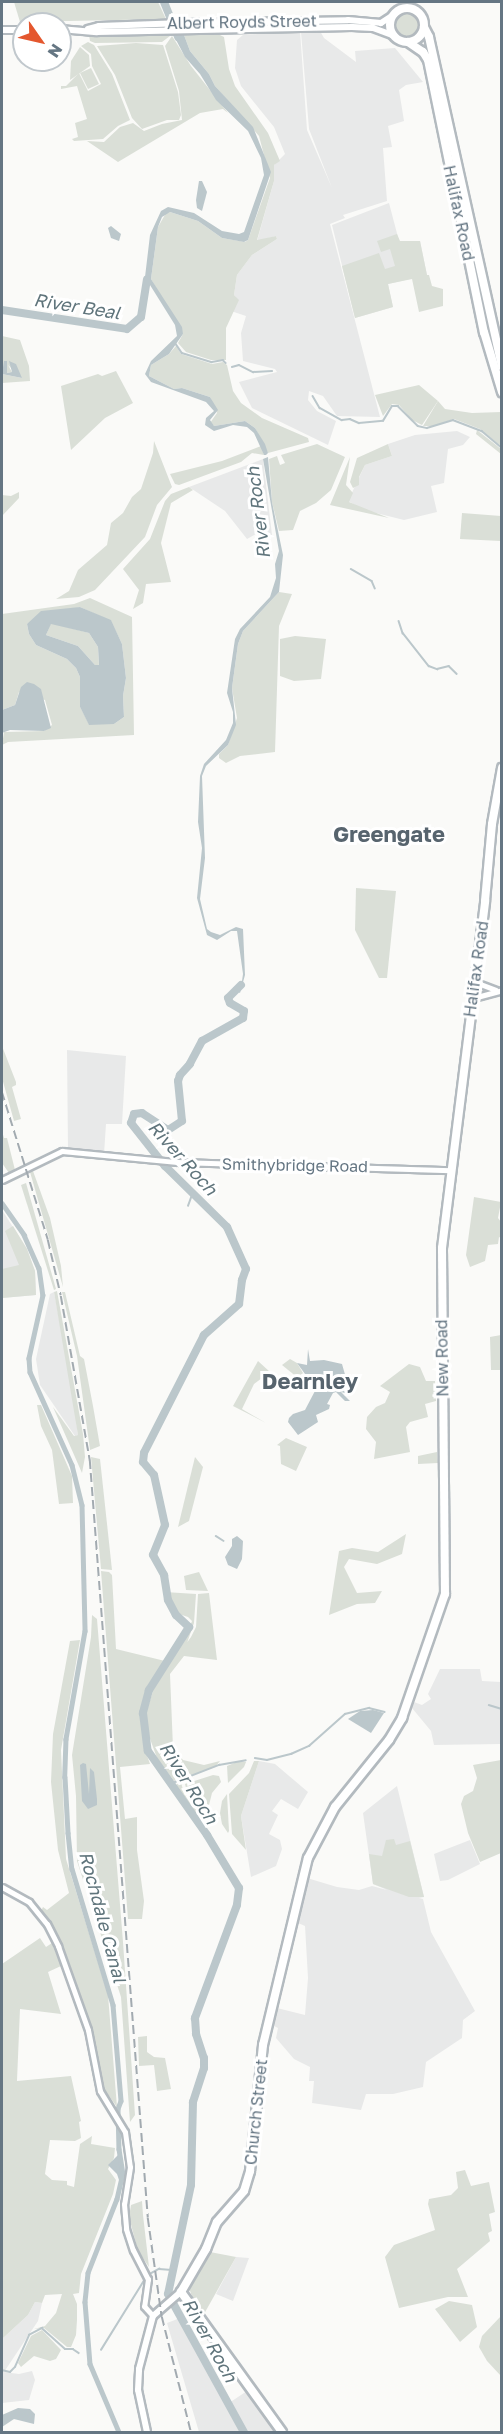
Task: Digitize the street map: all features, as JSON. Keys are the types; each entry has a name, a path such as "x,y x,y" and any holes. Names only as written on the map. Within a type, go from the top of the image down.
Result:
{"highway":[{"path":"405,2 396,13 391,25 395,36 408,42 421,35 424,27 417,2"},
{"path":"396,13 408,9 419,13"},
{"name":"Halifax Road","path":"424,27 429,37 501,366"},
{"name":"Halifax Road","path":"408,42 423,52 429,65 484,332 501,392"},
{"name":"Halifax Road","path":"451,1170 492,824 501,768"},
{"name":"New Road","path":"286,1948 308,1858 335,1807 389,1740 406,1707 445,1594 441,1272 451,1170"},
{"name":"Church Street","path":"179,2293 209,2244 217,2222 244,2191 255,2146 263,2045 286,1948"},
{"path":"179,2293 282,2433"}],"main road":[{"name":"Albert Royds Street","path":"87,29 99,26 166,23 348,20 378,23 386,22 396,13"},
{"name":"Albert Royds Street","path":"72,29 171,31 352,27 373,28 395,36"},
{"name":"Church Street","path":"153,2316 179,2293"},
{"path":"147,2433 138,2390 139,2369 153,2316"}],"street":[{"path":"474,984 499,990"},
{"path":"474,984 489,993"},
{"path":"472,998 499,990"},
{"name":"Smithybridge Road","path":"2,1180 62,1151 177,1162 451,1170"},
{"path":"2,1887 15,1893 34,1908 47,1924 58,1946 87,2030 100,2091 122,2124 128,2142 130,2168 124,2214 126,2229 133,2250 147,2277 144,2306 153,2316"}],"shaded area":[{"path":"14,2 158,2 166,19 72,21 72,12 17,12"},
{"path":"407,12 416,16 420,25 416,34 407,38 398,34 394,25 398,16"},
{"path":"300,31 307,130 332,188 309,129 301,32 320,31 324,38 356,62 355,51 395,48 423,82 406,85 399,90 404,121 388,126 392,147 383,148 387,201 343,215 345,218 330,224 380,417 337,416 323,396 309,391 308,400 317,411 336,421 328,445 252,408 239,382 277,372 275,369 243,361 241,333 246,316 231,311 238,300 234,295 237,275 252,255 277,239 276,236 257,241 274,181 274,165 285,154 274,127 241,86 235,68 237,40 243,35"},
{"path":"218,34 224,37 229,69 235,86 268,133 280,161 274,165 274,181 257,240 276,236 277,239 252,255 237,275 234,295 239,300 226,328 226,360 211,360 186,352 178,343 183,334 151,279 158,227 166,213 170,212 198,221 222,238 245,242 248,240 270,178 259,136 215,86 209,74 190,51 184,35"},
{"path":"89,35 170,36 162,42 95,43 90,41"},
{"path":"184,35 190,51 209,74 215,86 253,127 271,172 248,240 244,242 222,238 198,221 170,212 162,217 158,227 151,279 182,327 183,334 169,354 151,365 149,376 174,389 182,388 210,397 218,410 210,420 214,426 245,421 255,428 265,444 268,453 266,455 254,433 247,427 233,425 214,431 205,425 206,418 214,411 206,402 151,382 145,374 151,361 177,336 175,325 145,277 150,235 161,211 168,207 194,213 222,231 239,234 244,232 264,175 261,158 248,131 216,100 200,74 185,57 174,36"},
{"path":"172,36 191,66 228,113 223,109 200,113 118,162 87,141 104,142 120,127 133,123 144,131 182,120 179,91 165,46"},
{"path":"88,42 94,45 112,74 130,120 118,126 103,139 74,141 72,139 78,137 75,123 87,119 77,86 61,89 61,86 66,86 79,73 88,91 101,84 92,66 91,54 81,46"},
{"path":"136,43 163,45 178,92 181,115 179,120 167,120 142,129 132,118 115,75 97,46"},
{"path":"80,47 89,55 90,66 70,80 72,72 72,59"},
{"path":"91,68 99,84 88,89 80,73"},
{"path":"199,181 202,181 207,192 202,211 197,208 196,200"},
{"path":"389,203 399,241 420,241 427,275 388,284 393,307 355,318 332,225"},
{"path":"111,226 121,234 119,241 111,238 108,228"},
{"path":"397,234 400,241 420,241 427,275 429,275 432,286 443,289 443,306 419,312 412,279 388,284 393,307 355,318 342,266 379,253 385,269 395,266 390,249 381,252 377,241"},
{"path":"2,336 20,340 29,366 30,381 2,383 2,374 22,378 8,365 12,372 7,373 7,362 2,370"},
{"path":"176,346 181,354 212,364 223,362 227,365 233,391 241,403 262,418 308,438 309,442 268,453 255,428 245,421 214,426 210,423 217,413 210,397 182,388 174,389 149,376 151,365 169,354"},
{"path":"4,361 7,361 7,373 12,372 9,361 16,364 22,378 2,374"},
{"path":"116,371 133,403 105,418 71,450 61,386 98,374 102,376"},
{"path":"419,385 438,401 422,425 412,420 399,405 392,404 383,416 375,395"},
{"path":"438,401 445,409 472,413 501,412 501,446 480,429 454,419 433,426 423,426"},
{"path":"477,430 501,449 501,454 476,434"},
{"path":"457,431 470,437 463,445 448,449 444,483 431,486 437,512 404,520 364,510 348,501 365,465 392,456 388,444 415,435"},
{"path":"154,441 172,487 157,505 145,537 95,590 79,597 56,599 69,591 78,570 107,545 111,523 123,513 132,497 141,489 153,453"},
{"path":"317,444 345,457 331,490 316,503 300,511 293,530 279,531 272,502 269,459 277,456 280,465 285,463 281,455"},
{"path":"388,444 392,456 365,465 359,477 359,485 353,488 350,482 357,458"},
{"path":"261,446 264,455 252,453 241,462 179,485 175,484 170,474 222,461"},
{"path":"268,457 272,502 283,555 279,592 243,631 238,644 232,688 236,725 228,745 206,766 202,776 205,858 200,899 207,929 211,932 220,935 236,927 243,929 245,975 240,993 233,988 242,981 243,974 237,931 231,931 217,940 207,935 197,898 202,848 198,822 200,776 204,764 226,740 233,723 233,712 227,693 235,639 240,629 270,597 276,578 275,564 279,551 263,459"},
{"path":"350,457 346,485 353,493 349,502 389,518 330,505"},
{"path":"263,459 272,535 259,540 256,534 247,539 225,511 189,487"},
{"path":"189,487 193,490 171,503 161,543 171,582 146,584 143,603 133,609 139,590 123,569 150,539 165,501 171,494"},
{"path":"19,492 19,498 2,516 2,495 11,496"},
{"path":"462,513 501,516 501,541 460,539"},
{"path":"279,592 292,594 279,626 275,752 240,756 226,763 219,758 219,754 228,745 237,718 232,688 238,644 243,631"},
{"path":"90,598 132,617 134,735 8,742 2,745 4,732 44,731 52,725 45,700 19,692 15,705 2,710 2,614 74,604","holes":["80,607 111,621 122,644 126,678 123,696 124,717 114,724 89,724 80,707 80,677 76,668 67,659 36,645 29,634 27,624"]},
{"path":"80,607 111,620 122,644 126,678 123,696 124,717 114,724 89,725 80,707 80,677 76,668 67,659 36,645 29,634 27,624 41,611","holes":["51,624 89,633 98,647 99,665 95,665 78,646 46,635"]},
{"path":"51,623 89,633 98,647 99,666 95,665 78,646 46,635"},
{"path":"295,636 326,639 321,679 294,681 280,676 280,639"},
{"path":"27,682 41,689 51,728 44,731 10,730 2,733 2,710 15,705 21,687"},
{"path":"356,888 396,891 387,978 379,978 355,930"},
{"path":"2,1046 16,1082 16,1085 12,1087 21,1119 14,1121 2,1078"},
{"path":"67,1050 126,1056 122,1124 106,1124 104,1154 68,1150"},
{"path":"2,1131 4,1138 7,1138 15,1170 9,1173 2,1163"},
{"path":"33,1171 50,1218 61,1266 63,1287 30,1172"},
{"path":"26,1183 56,1289 54,1290 21,1185"},
{"path":"474,1197 501,1202 498,1218 501,1222 501,1238 499,1237 498,1244 488,1245 485,1261 470,1267 466,1255"},
{"path":"2,1210 27,1249 35,1271 36,1295 2,1298"},
{"path":"13,1226 27,1249 35,1271 36,1295 2,1298 2,1269 19,1265 5,1231"},
{"path":"57,1291 83,1434 85,1457 82,1473 53,1407 74,1436 78,1435 54,1292"},
{"path":"54,1292 72,1389 78,1435 75,1436 40,1385 36,1359 50,1294"},
{"path":"62,1292 65,1292 80,1356 84,1359 93,1406 100,1446 90,1450 77,1356"},
{"path":"501,1335 501,1370 491,1370 490,1337"},
{"path":"308,1349 310,1361 324,1360 342,1364 346,1378 342,1386 345,1393 341,1392 350,1401 345,1401 336,1392 333,1393 327,1404 330,1405 329,1409 316,1415 318,1422 298,1435 288,1422 289,1418 305,1410 316,1389 297,1363 307,1365"},
{"path":"290,1359 297,1363 303,1373 298,1378 282,1365"},
{"path":"258,1361 270,1372 254,1384 242,1409 266,1423 233,1406"},
{"path":"409,1364 420,1367 426,1381 435,1381 436,1401 425,1404 428,1417 410,1422 406,1427 410,1452 374,1459 376,1442 366,1429 367,1417 376,1407 385,1403 390,1392 380,1386"},
{"path":"37,1405 41,1405 72,1476 73,1503 59,1504 52,1450 41,1426"},
{"path":"286,1438 307,1447 296,1471 281,1464 280,1446 277,1445"},
{"path":"437,1452 438,1463 418,1464 418,1456"},
{"path":"91,1457 100,1459 112,1570 101,1569"},
{"path":"195,1457 203,1467 189,1521 178,1527"},
{"path":"406,1534 402,1554 377,1564 349,1559 344,1567 357,1593 382,1591 375,1603 357,1604 329,1615 339,1551 352,1548 378,1552"},
{"path":"237,1536 243,1541 242,1559 237,1569 228,1565 225,1557 232,1546 232,1539"},
{"path":"101,1571 112,1575 116,1649 165,1661 148,1685 140,1716 144,1747 150,1764 120,1767 125,1819 137,1817 137,1850 144,1901 142,1919 128,1919"},
{"path":"199,1572 208,1591 186,1590 184,1576"},
{"path":"165,1592 196,1594 194,1623 187,1642 196,1627 198,1594 209,1593 217,1660 184,1656 170,1674 173,1748 183,1760 204,1765 220,1761 215,1767 174,1781 157,1758 149,1736 146,1713 153,1691 148,1698 184,1641 192,1621 176,1613"},
{"path":"92,1615 97,1619 123,1942 135,2115 130,2122 121,1997 77,1861 76,1796 72,1755 91,1637"},
{"path":"80,1640 61,1750 66,1859 108,1995 117,2107 104,2089 99,2077 82,2001 61,1946 41,1911 43,1907 47,1910 69,1893 58,1850 51,1782 53,1734 70,1641"},
{"path":"440,1669 480,1669 482,1681 501,1682 501,1744 434,1745 431,1731 412,1708 414,1702 422,1705 431,1699 428,1694"},
{"path":"373,1710 384,1713 371,1733 348,1719 360,1711"},
{"path":"501,1760 501,1853 480,1862 468,1833 461,1804 464,1796 473,1791 477,1778 473,1765"},
{"path":"239,1761 246,1762 244,1767 228,1783 227,1766"},
{"path":"254,1761 259,1761 241,1816 246,1850 232,1834 229,1794 249,1773"},
{"path":"259,1761 275,1764 308,1792 298,1809 281,1799 272,1811 278,1815 269,1834 280,1840 282,1849 276,1866 251,1877 241,1816"},
{"path":"86,1764 89,1794 90,1768 94,1772 97,1799 97,1805 88,1809 82,1801 80,1765"},
{"path":"213,1775 219,1776 221,1782 212,1793 209,1805 197,1803 187,1792 185,1784"},
{"path":"181,1782 184,1794 202,1816 206,1829 174,1786"},
{"path":"397,1786 424,1897 419,1898 423,1899 431,1932 475,2011 463,2020 462,2038 426,2062 423,2087 393,2094 366,2094 361,2110 312,2103 314,2081 309,2081 310,2067 294,2059 276,2038 278,2028 274,2026 277,2008 305,2015 308,1978 305,1926 298,1923 307,1878 337,1887 359,1890 372,1886 387,1890 373,1884 363,1813"},
{"path":"227,1794 228,1833 222,1824 220,1813 222,1801"},
{"path":"394,1839 396,1845 410,1841 424,1897 409,1897 373,1884 369,1854 382,1856 386,1840"},
{"path":"470,1840 480,1864 448,1880 440,1881 434,1854"},
{"path":"40,1938 46,1947 52,1943 61,1966 48,1972 61,2014 20,2009 17,2081 71,2076 81,2121 79,2122 81,2138 75,2141 50,2140 45,2174 52,2180 67,2181 67,2185 74,2187 80,2144 92,2136 91,2144 115,2148 114,2158 108,2169 116,2180 113,2194 81,2274 79,2293 73,2294 77,2304 77,2320 76,2335 71,2347 67,2347 44,2328 34,2329 45,2326 56,2313 62,2294 45,2295 42,2303 35,2302 28,2315 2,2339 2,1964"},
{"path":"147,2036 147,2052 154,2057 165,2058 171,2089 157,2091 154,2065 139,2066 138,2037"},
{"path":"120,2153 123,2173 121,2186 117,2174 108,2165"},
{"path":"465,2170 471,2186 489,2182 495,2212 489,2214 492,2231 488,2233 490,2241 457,2269 468,2297 448,2297 399,2308 385,2257 394,2245 435,2230 428,2204 429,2199 451,2195 458,2188 456,2172"},
{"path":"142,2201 149,2267 138,2251 129,2217 131,2205"},
{"path":"210,2252 236,2257 204,2314 194,2302 189,2288"},
{"path":"236,2257 249,2258 233,2301 216,2294"},
{"path":"449,2301 472,2305 477,2327 460,2342 435,2309"},
{"path":"35,2302 42,2303 38,2321 4,2372 19,2374 32,2371 35,2380 29,2400 2,2403 2,2339 28,2315"},
{"path":"501,2316 501,2376 487,2361 479,2347 482,2336"},
{"path":"180,2318 226,2405 247,2391 277,2432 199,2432 167,2323"},
{"path":"42,2330 61,2350 56,2359 50,2361 34,2356 21,2367 18,2363 31,2336"},
{"path":"18,2408 30,2409 35,2414 34,2424 14,2419 2,2427 2,2415"}],"waterway":[{"name":"River Roch","path":"164,2 178,37"},
{"name":"River Beal","path":"2,310 127,329 141,317 147,279"},
{"path":"176,344 182,353 212,362 223,360 226,363"},
{"path":"232,367 239,365 253,372 272,371"},
{"path":"313,396 320,408 342,420 350,419 359,423 383,421 392,406 398,406 418,426 427,428 453,420 482,431 502,448"},
{"path":"351,569 372,581 375,588"},
{"path":"399,621 403,633 429,666 437,669 449,666 457,674"},
{"name":"River Roch","path":"241,985 228,998 230,1003 244,1011 243,1018 202,1041 190,1064 180,1075 178,1081 182,1121 168,1130 142,1113 134,1114 131,1123 165,1166 227,1227 246,1269 239,1304 204,1335 144,1453 143,1462 154,1475 165,1525 153,1555 164,1575 168,1600 176,1615 189,1627 149,1690 143,1713 148,1751 207,1835 239,1888 237,1905 195,2018 196,2034 204,2058 204,2068 193,2102 191,2185 168,2294 244,2432"},
{"path":"188,1206 193,1192"},
{"name":"Rochdale Canal","path":"2,1203 24,1235 39,1268 43,1295 29,1358 30,1372 72,1465 82,1505 85,1631 66,1739 65,1777 68,1833 72,1869 113,2005 121,2101 118,2109 119,2149 123,2173 117,2199 88,2273 85,2302 90,2364 119,2432"},
{"path":"216,1536 224,1541"},
{"path":"489,1705 502,1709"},
{"path":"255,1758 267,1760 291,1754 309,1746 345,1714 369,1708 385,1712"},
{"path":"170,1784 219,1765 246,1760"},
{"path":"148,2275 159,2269 172,2270"},
{"path":"101,2350 145,2279"},
{"path":"2,2370 10,2372 15,2367 29,2335 42,2328 65,2349 73,2349 79,2353"}],"railway":[{"path":"2,1092 48,1240 61,1296 90,1460 148,2218 162,2317 191,2432"}],"district":[{"name":"Greengate","path":"389,834"},
{"name":"Dearnley","path":"310,1381"}]}
